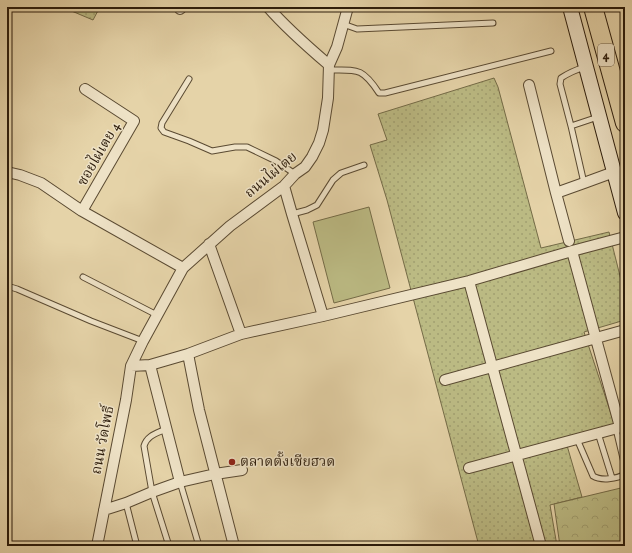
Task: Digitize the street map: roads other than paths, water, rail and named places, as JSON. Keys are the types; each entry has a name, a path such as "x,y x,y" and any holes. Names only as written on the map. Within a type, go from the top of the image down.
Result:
{"highway":[{"name":"4","path":"593,7 625,123"}],"main road":[{"name":"4","path":"570,7 625,213"}],"street":[{"path":"268,7 329,68"},
{"name":"ถนนไผ่เตย","path":"143,341 183,268 236,222 284,186 305,166 312,157 319,143 323,130 328,98 329,68 348,7"},
{"path":"529,85 569,241"},
{"name":"ซอยไผ่เตย 4","path":"82,211 134,121 85,89"},
{"path":"7,172 20,175 40,183 82,211 183,268"},
{"path":"556,193 614,172"},
{"path":"284,186 323,316"},
{"path":"131,366 150,365 188,354 241,334 469,281 625,237"},
{"path":"209,244 241,334"},
{"path":"469,468 620,427 572,251"},
{"path":"469,281 541,546"},
{"path":"446,380 625,330"},
{"name":"ถนน วัดโพธิ์","path":"97,546 126,400 131,366 143,341"},
{"path":"188,354 199,410 234,546"},
{"path":"150,365 180,482"},
{"path":"104,510 180,482 215,474 242,470"}],"lane":[{"path":"343,24 357,29 493,23"},
{"path":"329,68 353,70 362,73 368,77 379,93 385,93 551,51"},
{"path":"584,184 560,84 561,78 571,71 586,66"},
{"path":"189,79 162,123 161,128 164,132 212,151 235,147 247,147 276,161 295,174"},
{"path":"571,126 599,117"},
{"path":"292,214 307,210 317,205 333,180 340,173 364,165"},
{"path":"83,277 157,315"},
{"path":"7,286 143,341"},
{"path":"620,427 625,467"},
{"path":"166,429 150,437 144,446 152,492 168,546"},
{"path":"598,434 612,478"},
{"path":"577,439 593,476 597,479 604,480 625,474"},
{"path":"180,482 199,546"},
{"path":"126,503 137,546"}],"place":[{"name":"ตลาดตั้งเซียฮวด","path":"232,462"}]}
